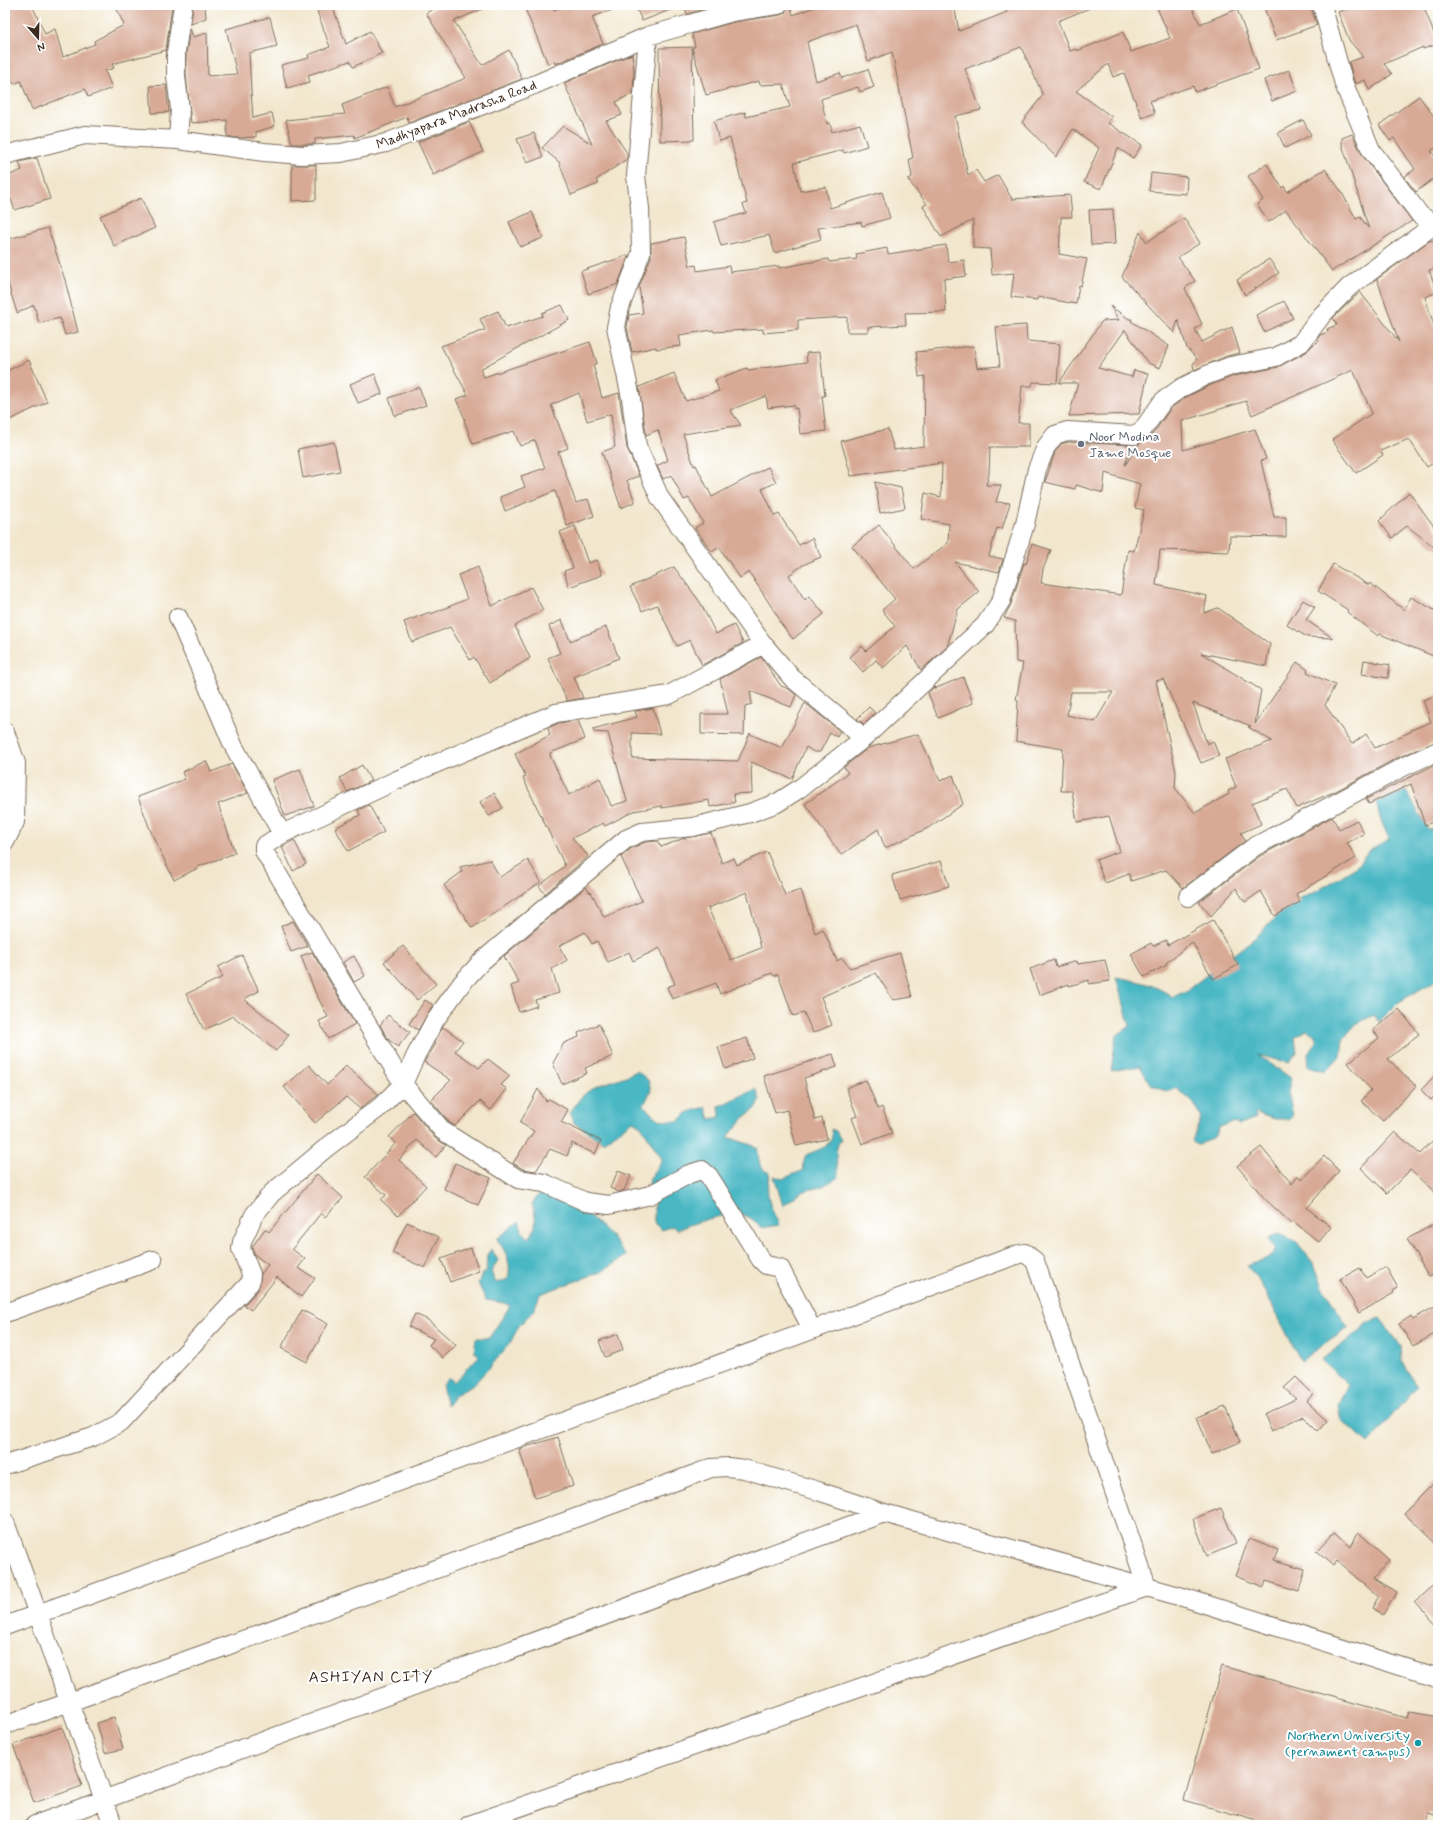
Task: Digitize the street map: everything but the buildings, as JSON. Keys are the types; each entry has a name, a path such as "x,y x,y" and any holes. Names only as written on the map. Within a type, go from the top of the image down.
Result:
{"street":[{"path":"178,140 180,109 176,76 176,52 183,5"},
{"name":"Madhyapara Madrasha Road","path":"5,155 85,135 178,140 264,152 302,155 341,153 386,144 534,85 648,36 732,12 778,5"},
{"path":"5,1465 93,1436 121,1422 250,1283 251,1274 241,1249 242,1242 254,1215 272,1193 326,1148 380,1107 403,1084 416,1055 435,1020 462,983 477,967 626,839 642,832 693,827 750,813 777,803 799,789 864,738 985,625 1001,601 1025,524 1037,469 1046,447 1055,435 1067,431 1135,435 1141,432 1163,401 1180,388 1207,375 1231,366 1276,356 1301,343 1322,315 1349,287 1436,225 1420,215 1371,150 1344,84 1322,5"},
{"path":"648,36 636,176 640,208 640,253 620,307 616,327 631,398 637,446 660,498 763,644 792,678 864,738"},
{"path":"178,617 233,745 282,834"},
{"path":"763,644 669,695 556,713 397,780 282,834 264,846 264,851 403,1084 443,1130 518,1179 544,1183 586,1202 609,1205 650,1196 689,1174 702,1170 709,1176 760,1260 766,1265 780,1268 812,1329"},
{"path":"5,732 16,763 15,822 5,842"},
{"path":"1188,897 1254,847 1396,771 1438,751"},
{"path":"5,1626 812,1329 1025,1253 1035,1261 1147,1588"},
{"path":"5,1313 152,1260"},
{"path":"5,1725 221,1648 711,1468 728,1467 744,1469 884,1513 1147,1588 1438,1678"},
{"path":"35,1825 884,1513"},
{"path":"5,1522 113,1825"},
{"path":"469,1825 1147,1588"}],"water":[{"path":"1406,791 1428,829 1438,829 1438,844 1436,842 1438,845 1438,979 1399,1002 1379,1022 1374,1015 1356,1024 1343,1039 1341,1055 1326,1071 1309,1066 1308,1054 1317,1040 1314,1034 1307,1030 1295,1037 1297,1052 1289,1063 1258,1055 1291,1078 1288,1092 1293,1115 1289,1119 1275,1119 1255,1113 1256,1118 1238,1125 1236,1122 1219,1127 1214,1137 1209,1140 1198,1144 1192,1141 1201,1118 1194,1103 1176,1088 1167,1092 1150,1084 1140,1066 1111,1071 1116,1036 1130,1026 1116,977 1152,986 1173,997 1186,991 1256,937 1290,903 1324,887 1356,867 1369,850 1389,839 1380,818 1376,802"},
{"path":"637,1071 648,1080 651,1090 644,1105 655,1117 667,1121 679,1121 688,1112 706,1107 710,1119 720,1117 719,1106 756,1089 760,1100 757,1107 743,1119 728,1137 757,1147 760,1165 766,1172 769,1171 768,1197 779,1225 761,1228 748,1217 737,1214 720,1216 677,1230 672,1226 662,1230 654,1223 654,1203 648,1190 650,1179 662,1159 641,1126 633,1121 603,1142 574,1123 570,1114 577,1103 591,1089"},
{"path":"831,1129 836,1131 841,1140 836,1153 839,1177 823,1186 801,1192 783,1206 774,1176 782,1179 804,1170 803,1164 806,1155 825,1147 832,1138"},
{"path":"545,1185 573,1200 609,1234 626,1256 601,1272 540,1294 534,1310 519,1326 510,1343 491,1366 472,1386 455,1395 447,1406 442,1385 449,1377 454,1382 479,1356 474,1351 476,1338 489,1338 510,1306 504,1303 486,1300 478,1283 482,1274 486,1273 487,1255 491,1249 498,1260 491,1272 496,1283 508,1279 509,1263 503,1248 497,1239 519,1221 522,1231 529,1238 535,1226 532,1204"},
{"path":"1278,1234 1296,1241 1314,1264 1324,1289 1348,1328 1301,1361 1260,1282 1247,1266 1272,1256 1276,1249 1268,1238"},
{"path":"1380,1318 1401,1346 1402,1362 1417,1386 1369,1443 1341,1420 1338,1405 1348,1384 1321,1360 1347,1342 1367,1323"}],"place":[{"name":"Noor Modina Jame Mosque","path":"1081,444"},
{"name":"Northern University (pernament campus)","path":"1418,1743"}],"district":[{"name":"ASHIYAN CITY","path":"371,1676"}]}
